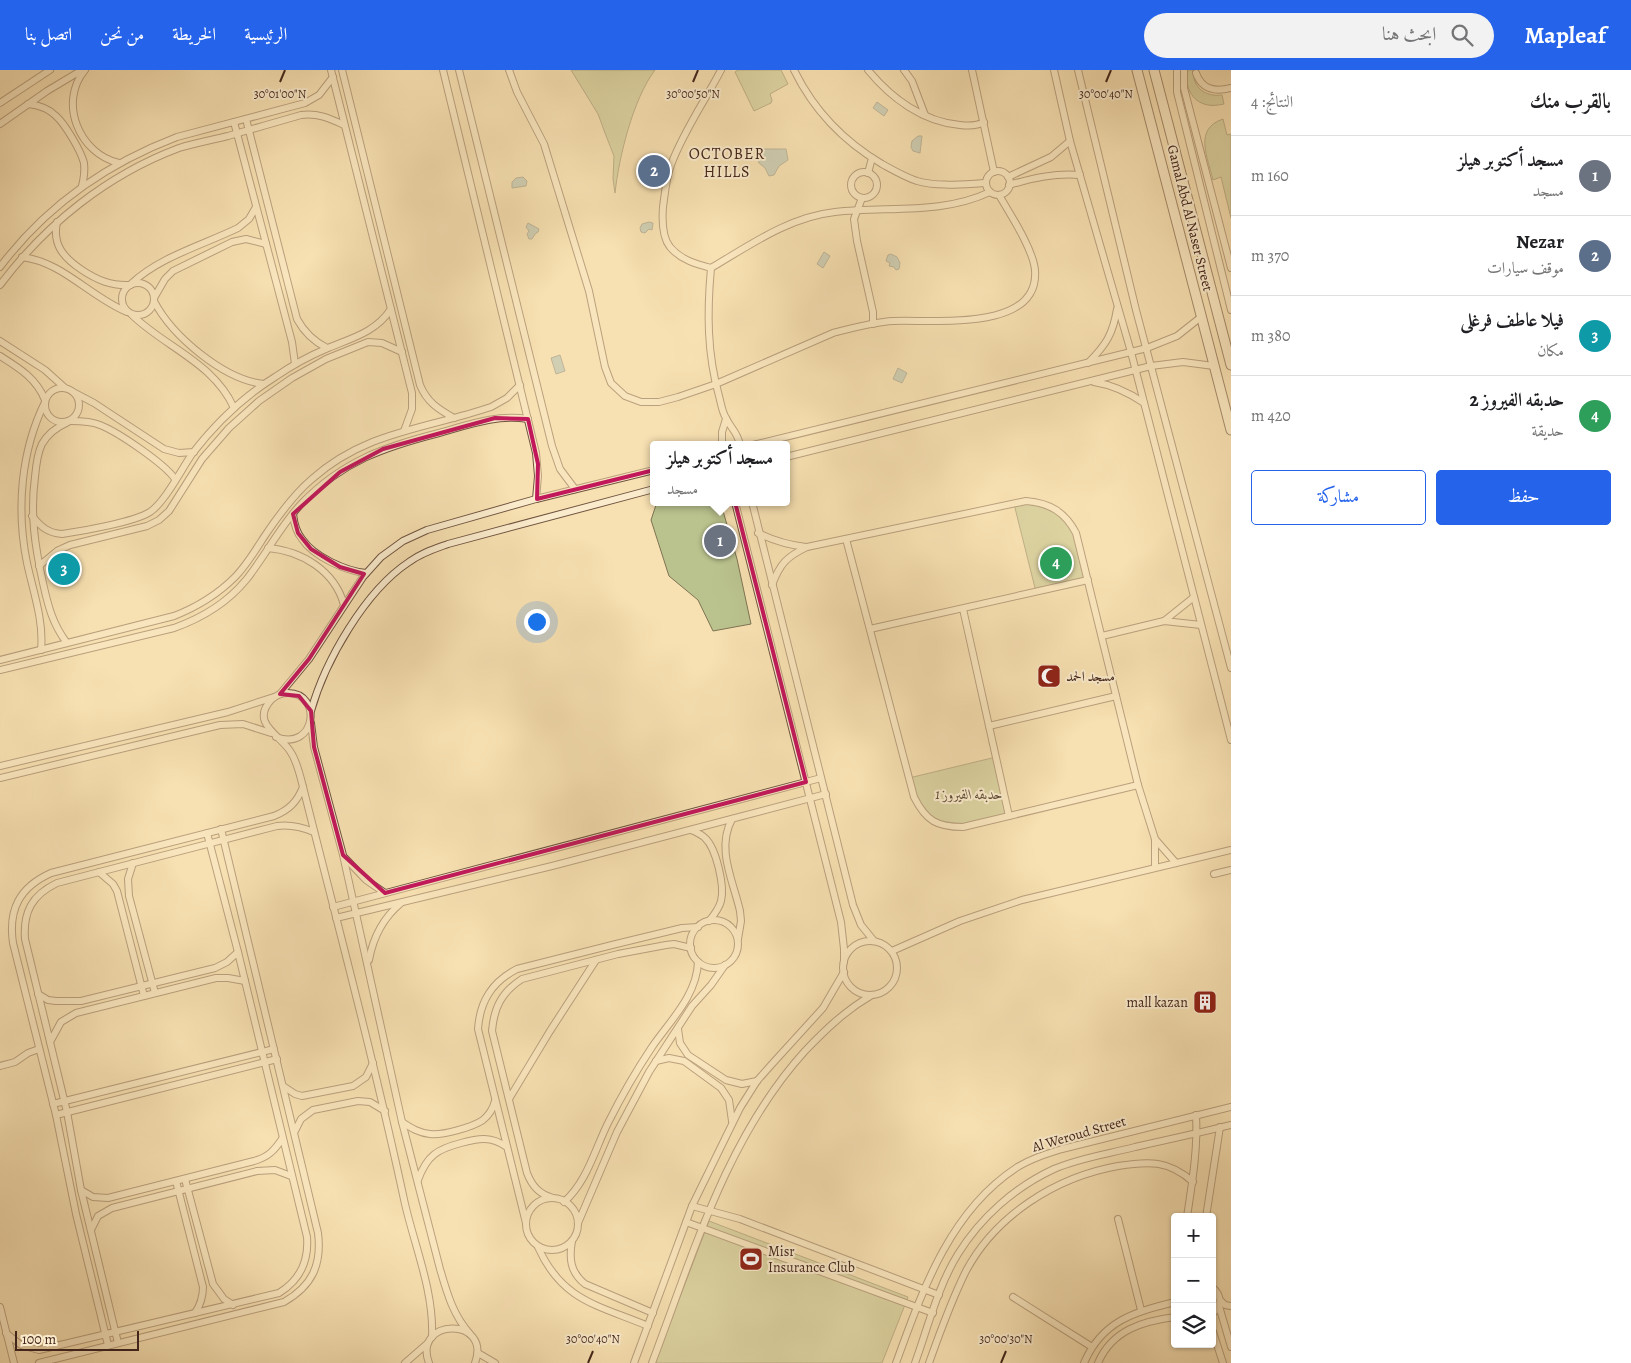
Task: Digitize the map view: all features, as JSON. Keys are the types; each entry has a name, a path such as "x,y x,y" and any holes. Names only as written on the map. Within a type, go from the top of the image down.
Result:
{"main road":[{"name":"Gamal Abd Al Naser Street","path":"1137,70 1231,430"},
{"name":"Gamal Abd Al Naser Street","path":"1154,70 1231,364"}],"street":[{"path":"0,103 50,70"},
{"path":"0,124 83,70"},
{"path":"83,70 73,96 74,118 82,134 95,152 110,161 119,163"},
{"path":"342,70 420,385 430,403 454,418"},
{"path":"443,70 538,464 536,499"},
{"path":"459,70 554,454 565,476 575,489"},
{"path":"509,70 517,92 544,144 588,290 605,367 611,383 626,396 641,402 659,402 716,384 833,333 891,321 951,321 981,318 1013,309 1025,300 1032,287 1035,270 1024,240 999,195"},
{"path":"721,70 687,131 671,166 665,189 663,229 669,246 680,257 711,268 768,234 809,217 856,210 941,207 974,200 990,192 999,195 1006,192 1010,185 1008,177 1001,172 994,172 988,176 986,183 990,192"},
{"path":"794,70 805,92 821,114 842,136 872,158 896,172 917,181 936,184 986,183"},
{"path":"868,70 885,88 906,105 925,116 946,124 968,126 984,122"},
{"path":"904,70 912,81 925,116"},
{"path":"972,70 994,172"},
{"path":"1054,70 1070,141 1136,370 1231,740"},
{"path":"1078,70 1151,366 1231,668"},
{"path":"1177,70 1177,92 1231,310"},
{"path":"1184,70 1184,88 1231,268 1221,270"},
{"path":"332,73 402,352 412,401 410,416 404,431"},
{"path":"0,267 35,226 82,186 119,163 177,137 312,99 324,90 332,73"},
{"path":"1196,73 1201,82 1210,89 1231,88"},
{"path":"28,104 43,107 62,121 84,163 82,186"},
{"path":"0,285 22,258 57,222 95,192 137,167 181,147 309,114 325,116 344,125"},
{"path":"246,118 297,318 312,340 327,348"},
{"path":"234,122 292,342 295,364"},
{"path":"1008,177 1051,157 1070,141"},
{"path":"868,173 872,158"},
{"path":"864,172 876,180 877,188 873,195 862,198 855,194 852,182 856,175 864,172"},
{"path":"1010,185 1055,174 1080,175"},
{"path":"862,198 854,219 857,241 874,312 873,324"},
{"path":"234,408 226,393 210,374 153,333 129,313 124,308 121,299 124,290 143,274 157,265 238,228 249,219 256,207"},
{"path":"57,222 57,244 70,262 101,282 115,285 145,284 152,291 154,300 163,317 175,331 220,367 238,378 264,384"},
{"path":"22,258 38,260 53,266 102,300 129,313 144,315 151,309 164,279 173,271 232,242 253,240 266,244"},
{"path":"711,268 708,333 716,384 726,419 735,430 739,441"},
{"path":"1088,363 1104,347 1114,328 1118,306"},
{"path":"32,516 44,529 56,534 62,534 133,519 146,514 158,506 194,452 234,408 264,384 295,364 370,330 382,321 391,309"},
{"path":"769,441 1147,348 1177,336 1201,317"},
{"path":"0,341 45,370 65,388 94,403 164,449 179,453 194,452"},
{"path":"39,566 57,551 70,545 147,526 159,520 169,511 202,458 228,428 259,401 292,378 326,359 368,342 382,343 402,352"},
{"path":"0,356 28,374 45,401 46,412 52,420 62,423 69,421 93,422 108,428 162,465 175,479"},
{"path":"790,456 1151,366 1183,362 1214,366"},
{"path":"1090,381 1128,392 1144,403"},
{"path":"0,660 174,616 201,604 236,576 285,507 327,466 360,446 404,431 491,407 507,398 520,385"},
{"path":"41,650 40,626 24,548 21,512 24,466 28,444 45,401 53,390 65,388"},
{"path":"67,644 52,617 39,566 32,516 40,449 43,442 54,430 74,418 79,407 77,396 74,392"},
{"path":"0,670 174,628 197,619 218,606 236,590 252,572 293,514 314,492 340,472 383,449 495,418 512,417 528,419"},
{"path":"722,441 726,419"},
{"path":"429,1363 427,1354 431,1340 432,1318 429,1297 407,1211 386,1111 295,759 290,750 268,729 264,717 267,706 310,659 366,573 386,553 415,535 536,499 650,471"},
{"path":"310,711 327,667 356,619 378,590 408,562 448,544 650,490"},
{"path":"772,585 778,568 790,555 807,547 1026,502 1039,502 1051,506 1062,513 1070,522 1076,534 1088,580 1138,785 1155,839 1154,867"},
{"path":"736,506 841,922 844,972 847,982 853,989 862,994 872,995"},
{"path":"652,1363 709,1211 738,1149 762,1106 805,1051 836,1019 872,995 886,990 895,978 897,964 892,951 887,946 874,940 867,933 856,915 753,506"},
{"path":"293,514 298,533 311,549 340,566 366,573"},
{"path":"758,533 790,545 807,547"},
{"path":"846,539 914,798 921,811 932,822 947,827 963,827 1138,785"},
{"path":"268,548 296,554 326,573 338,587 344,605"},
{"path":"870,629 1088,580"},
{"path":"1164,621 1194,597"},
{"path":"963,609 1009,816"},
{"path":"1102,636 1164,621 1201,625"},
{"path":"2,764 228,712 286,693 299,696 308,705 314,747 343,855 402,1122 447,1294 456,1315 476,1343 478,1353 476,1363"},
{"path":"989,726 1116,696"},
{"path":"0,778 220,725 242,724 291,740 298,738 304,733 311,720"},
{"path":"333,907 821,778"},
{"path":"108,1345 76,1214 56,1115 13,943 11,930 15,906 21,895 34,882 51,873 284,812 299,797 303,787"},
{"path":"336,918 552,866 826,794"},
{"path":"653,1313 592,1288 578,1278 570,1261 572,1241 590,1192 616,1132 655,1062 692,1006 711,985 725,965 734,957 736,952 741,921 740,911 724,852 725,835 732,819"},
{"path":"118,1342 81,1190 67,1112 25,939 24,928 30,905 42,892 57,883 133,863 287,824 314,832"},
{"path":"39,1363 284,1302 303,1288 316,1268 319,1244 277,1059 221,829"},
{"path":"648,1326 581,1299 569,1291 550,1271 538,1247 530,1238 478,1029 482,1004 488,993 501,979 517,969 666,932 698,927 709,921 718,909 723,887 711,845 705,838 690,830"},
{"path":"6,1332 21,1345 39,1350 279,1293 288,1287 302,1270 306,1260 307,1238 238,952 207,833"},
{"path":"1155,839 1176,863"},
{"path":"892,951 990,910 1022,900 1231,850"},
{"path":"343,855 357,872 385,893"},
{"path":"133,863 128,879 129,896 155,993"},
{"path":"1214,874 1231,870"},
{"path":"99,872 113,884 117,891 144,996"},
{"path":"34,882 42,892"},
{"path":"368,964 374,942 384,922 403,901"},
{"path":"709,921 722,921 727,924 738,940"},
{"path":"564,1202 582,1181 609,1122 639,1069 691,992 698,972 698,962 691,948 692,936 698,927"},
{"path":"844,962 855,945 874,940"},
{"path":"578,1223 574,1210 564,1202 539,1192 530,1180 492,1030 495,1012 503,995 522,979 666,945 674,944 691,948"},
{"path":"25,990 37,991 48,1000 73,1002 214,968 228,962 238,952"},
{"path":"508,1099 596,960"},
{"path":"698,962 708,967 725,965"},
{"path":"634,1363 692,1206 732,1122 758,1081 823,1008 844,972"},
{"path":"50,1042 61,1022 85,1010 216,978 245,981"},
{"path":"678,1028 680,1043 688,1055 726,1080 742,1084 758,1081"},
{"path":"0,1066 15,1062 28,1053 39,1049"},
{"path":"53,1104 274,1050"},
{"path":"655,1062 670,1058 684,1062 721,1088 729,1100 732,1122"},
{"path":"56,1115 277,1059"},
{"path":"283,1086 289,1091 302,1096 353,1086 366,1077 373,1063"},
{"path":"402,1122 422,1133 437,1135 483,1120 489,1115 495,1100"},
{"path":"294,1132 301,1119 313,1110 358,1101 370,1102 386,1111"},
{"name":"Al Weroud Street","path":"896,1363 916,1308 943,1250 980,1198 1017,1167 1062,1149 1231,1107"},
{"path":"1189,1213 1197,1133 1196,1115"},
{"name":"Al Weroud Street","path":"915,1363 939,1295 958,1254 977,1228 1000,1204 1026,1184 1055,1169 1086,1159 1231,1125"},
{"path":"1207,1213 1220,1127"},
{"path":"418,1181 429,1159 441,1148 478,1138 490,1139 507,1147"},
{"path":"81,1190 93,1197 108,1198 185,1179 264,1158 272,1153 282,1139"},
{"path":"929,1363 950,1304 970,1264 1010,1217 1031,1200 1079,1176 1130,1164 1156,1163 1170,1166 1182,1172 1193,1182"},
{"path":"91,1230 98,1216 112,1208 187,1188 267,1170 283,1172 291,1176"},
{"path":"185,1179 213,1284 224,1299 232,1304"},
{"path":"176,1181 203,1287 203,1296 195,1313"},
{"path":"526,1223 530,1210 535,1205 546,1199 553,1198"},
{"path":"692,1206 740,1219 939,1295"},
{"path":"1118,1219 1141,1310"},
{"path":"686,1222 933,1313"},
{"path":"538,1247 556,1250 572,1241"},
{"path":"1216,1294 1231,1347"},
{"path":"1014,1297 1092,1347"},
{"path":"1084,1363 1092,1347 1102,1334 1114,1324 1141,1310 1171,1303"},
{"path":"1219,1303 1231,1306"},
{"path":"1216,1308 1219,1303"},
{"path":"0,1307 14,1363"},
{"path":"1098,1363 1109,1345 1135,1325 1171,1317"},
{"path":"405,1363 443,1329 457,1328 470,1334"},
{"path":"1216,1341 1223,1363"},
{"path":"478,1353 495,1363"}],"highlighted area":[{"path":"495,418 528,419 538,464 537,499 723,453 727,471 701,478 735,502 806,782 385,893 343,855 314,747 311,711 299,696 280,694 309,659 364,574 340,567 311,549 298,533 293,514 340,472 383,449"}],"green space":[{"path":"571,70 655,70 640,96 628,129 615,193 613,179 614,156 598,114"},
{"path":"738,70 781,70 788,84 770,94 771,103 754,111 735,72"},
{"path":"1188,70 1193,70 1195,82 1201,90 1205,93 1222,95 1224,104 1210,105 1202,103 1193,97 1188,87"},
{"path":"1223,119 1227,135 1231,134 1231,218 1221,177 1213,180 1205,145 1205,137 1208,130"},
{"path":"1039,502 1070,522 1088,580 1036,592 1014,504"},
{"path":"656,506 715,506 723,511 737,559 751,624 713,631 698,600 669,576 651,520"},
{"name":"حدبقه الفيروز 1","path":"996,757 1009,816 947,827 921,811 909,778"},
{"name":"Misr Insurance Club","path":"709,1221 908,1297 882,1363 655,1363"}],"water":[{"path":"877,102 888,110 884,116 873,108"},
{"path":"918,136 922,136 920,153 913,151 911,147 912,141"},
{"path":"762,149 786,149 788,160 779,166 774,175 769,176 765,168 759,163 757,156"},
{"path":"523,177 527,181 526,186 512,188 512,182 516,178"},
{"path":"528,223 539,229 532,239 529,239 527,234 529,231 526,227"},
{"path":"653,223 652,230 649,229 645,233 641,232 642,224"},
{"path":"824,252 830,256 823,268 817,264"},
{"path":"891,254 897,257 900,263 899,269 896,270 894,267 889,266 890,263 886,261 888,255"},
{"path":"560,355 565,371 556,374 551,358"},
{"path":"898,368 907,373 902,383 893,379"}],"place":[{"name":"Nezar","path":"654,171"},
{"name":"مسجد أكتوبر هيلز","path":"720,541"},
{"name":"حدبقه الفيروز 2","path":"1056,563"},
{"name":"فيلا عاطف فرغلى","path":"64,569"},
{"name":"مسجد الحمد","path":"1049,676"},
{"name":"mall kazan","path":"1205,1002"},
{"name":"Misr Insurance Club","path":"751,1259"}],"district":[{"name":"OCTOBER HILLS","path":"727,163"}]}
